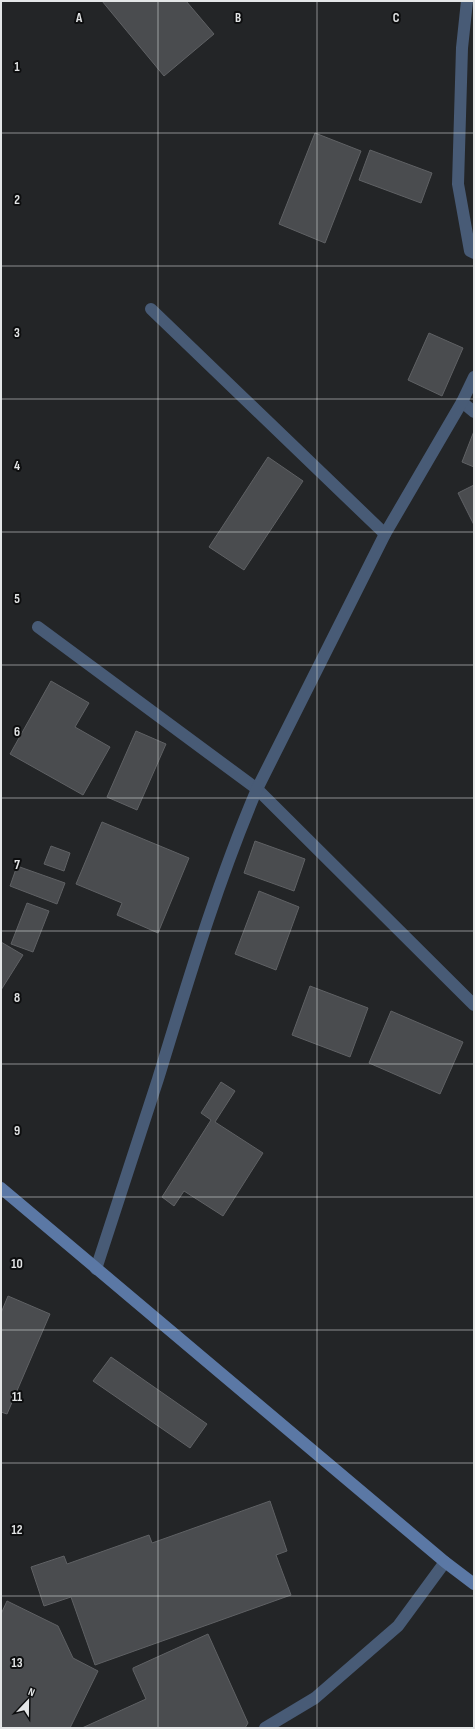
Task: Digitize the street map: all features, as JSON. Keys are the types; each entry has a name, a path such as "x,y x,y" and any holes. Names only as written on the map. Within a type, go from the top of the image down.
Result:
{"main road":[{"path":"1,1188 445,1562 474,1584"}],"street":[{"path":"467,1 462,48 458,184 470,251 474,253"},
{"path":"151,309 385,534"},
{"path":"96,1269 158,1078 195,957 245,815 385,534 462,402 474,377"},
{"path":"462,402 474,412"},
{"path":"38,627 257,789 474,1005"},
{"path":"265,1728 315,1698 398,1626 445,1562"}],"building":[{"path":"102,1 186,1 214,34 164,76"},
{"path":"315,133 361,151 325,243 279,224"},
{"path":"370,150 432,173 421,203 359,180"},
{"path":"429,333 463,348 442,396 408,380"},
{"path":"474,431 474,467 462,462"},
{"path":"268,457 303,481 244,570 209,547"},
{"path":"474,485 474,525 458,493"},
{"path":"51,681 89,703 75,727 110,747 83,795 10,754"},
{"path":"136,731 166,744 137,810 107,797"},
{"path":"102,822 189,858 158,933 117,915 122,903 76,884"},
{"path":"255,841 305,859 294,891 244,873"},
{"path":"51,846 70,853 64,871 44,864"},
{"path":"17,866 65,883 57,904 10,886"},
{"path":"259,891 299,907 276,970 235,954"},
{"path":"27,903 49,911 33,952 11,944"},
{"path":"1,942 23,955 1,990"},
{"path":"310,986 368,1008 350,1057 292,1035"},
{"path":"391,1011 463,1042 440,1094 369,1063"},
{"path":"221,1082 235,1091 215,1122 263,1153 223,1216 184,1191 174,1206 162,1197 211,1120 201,1113"},
{"path":"8,1296 50,1314 7,1414 1,1412 1,1313"},
{"path":"111,1357 207,1424 190,1448 93,1381"},
{"path":"270,1501 287,1551 276,1555 291,1595 95,1665 71,1597 44,1606 31,1567 64,1556 67,1564 149,1535 152,1543"},
{"path":"7,1601 58,1626 73,1658 98,1671 70,1728 1,1728 1,1614"},
{"path":"208,1634 248,1723 245,1728 82,1728 146,1699 133,1668"}]}
